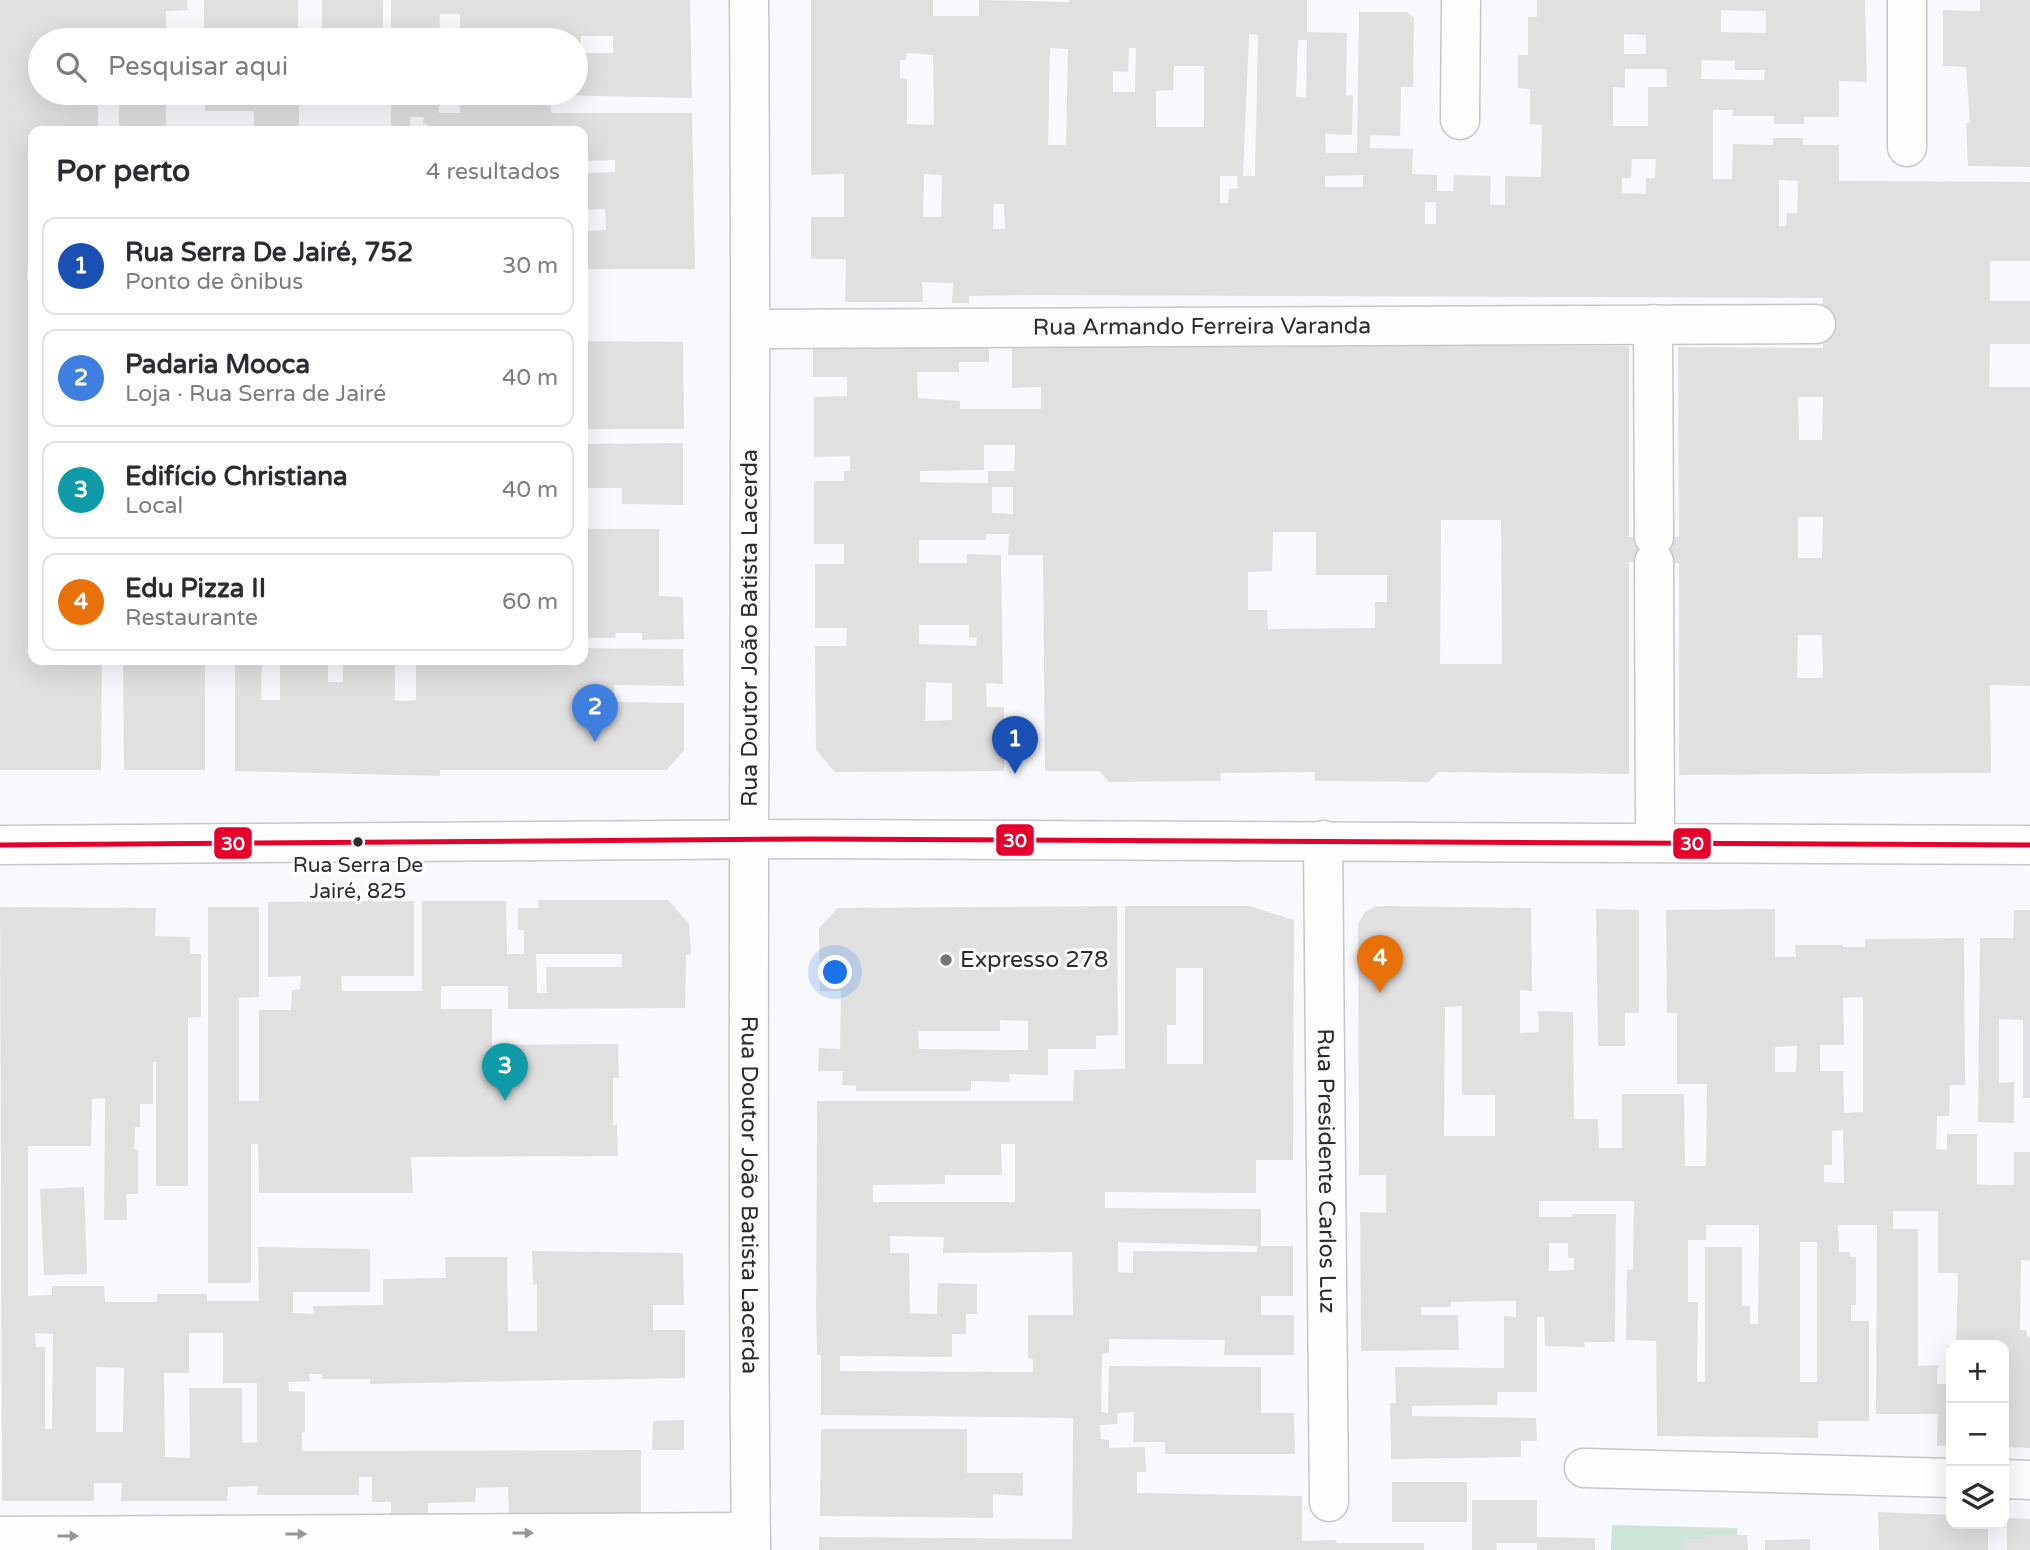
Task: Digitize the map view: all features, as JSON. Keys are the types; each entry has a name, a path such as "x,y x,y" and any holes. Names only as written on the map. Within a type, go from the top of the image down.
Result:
{"street":[{"name":"Rua Doutor João Batista Lacerda","path":"749,0 752,329 750,1541"},
{"path":"1460,120 1461,0"},
{"path":"1907,0 1907,147"},
{"path":"1653,324 1655,841"},
{"name":"Rua Armando Ferreira Varanda","path":"752,329 1816,324"},
{"path":"0,845 750,839 1655,841 2030,845"},
{"name":"Rua Presidente Carlos Luz","path":"1323,840 1329,1502"},
{"path":"1584,1468 1946,1478"},
{"path":"2009,1479 2030,1480"},
{"path":"0,1536 750,1541"}],"green space":[{"path":"1612,1525 1737,1528 1737,1550 1611,1550"}],"building":[{"path":"0,0 187,0 188,10 166,11 166,28 28,28 28,105 98,105 98,126 28,126 28,665 102,665 101,770 0,770"},
{"path":"204,0 298,0 298,28 204,28"},
{"path":"322,0 383,0 383,28 322,28"},
{"path":"391,0 690,0 692,98 588,96 588,53 613,53 613,36 588,36 588,28 460,28 460,14 440,14 439,28 391,28"},
{"path":"811,0 933,0 933,16 979,16 979,0 1307,0 1307,32 1347,33 1346,96 1353,95 1352,135 1325,134 1326,153 1357,153 1359,12 1407,12 1414,18 1413,87 1401,87 1400,136 1370,135 1370,148 1413,149 1412,174 1437,175 1437,191 1453,191 1454,175 1491,176 1490,205 1505,205 1505,176 1541,177 1542,125 1530,124 1530,89 1518,88 1518,55 1528,55 1528,17 1537,17 1537,0 1865,0 1867,82 1839,81 1839,117 1804,117 1804,124 1774,124 1774,116 1732,116 1733,110 1713,110 1713,179 1732,179 1733,144 1773,145 1773,138 1803,138 1803,145 1839,145 1839,181 2030,182 2030,261 1990,261 1990,301 2030,301 2030,344 1990,344 1989,387 2030,387 2030,686 1990,685 1991,773 1679,775 1679,563 1629,562 1629,774 1438,772 1429,782 1315,781 1315,772 1220,773 1221,781 1109,782 1099,771 1045,771 1043,555 1008,555 1009,534 986,534 986,540 919,540 919,563 967,563 967,554 1001,555 1003,684 986,683 987,707 1004,707 1004,771 835,772 816,750 815,646 846,646 847,628 815,628 815,564 844,564 844,544 814,544 814,481 844,481 844,471 850,471 850,456 814,457 814,397 847,396 847,377 813,377 813,345 989,345 989,362 959,362 959,372 917,372 918,398 960,401 960,409 1041,409 1041,387 1012,388 1012,345 1629,346 1629,537 1679,537 1678,347 1823,348 1823,298 1039,295 969,296 969,303 952,303 953,283 922,282 923,302 845,302 846,259 811,259 811,217 844,217 844,174 811,175","holes":["1721,10 1766,11 1766,33 1721,32","1249,34 1258,35 1255,176 1243,176","1624,34 1646,35 1646,54 1624,54","1298,40 1307,40 1306,98 1296,97","1050,48 1068,49 1066,145 1048,145","1129,48 1136,48 1135,92 1113,92 1113,71 1128,72","906,53 933,55 934,125 907,124 907,79 900,78 900,60 906,60","1702,60 1735,61 1735,70 1765,70 1764,80 1701,79","1174,66 1204,66 1204,127 1156,127 1156,91 1173,90","1625,69 1666,69 1667,87 1648,87 1648,126 1613,126 1613,87 1625,88","1632,159 1656,159 1655,178 1646,178 1646,194 1622,193 1622,178 1631,178","924,174 942,175 941,217 923,217","1363,175 1363,187 1325,187 1325,176","1220,176 1237,176 1238,188 1229,189 1228,203 1220,203","1779,180 1798,181 1797,213 1787,213 1786,226 1779,226","1425,202 1436,202 1436,224 1425,224","994,204 1004,204 1005,229 993,229","1798,397 1823,397 1822,440 1799,440","984,445 1015,445 1014,471 988,471 988,483 920,482 920,471 984,470","992,487 1013,487 1013,514 992,513","1798,517 1823,517 1822,558 1798,558","1441,520 1501,520 1502,664 1440,664","1273,532 1316,532 1316,575 1387,575 1387,602 1375,602 1375,628 1268,629 1267,610 1248,610 1248,572 1272,571","919,625 969,625 969,637 977,638 976,646 919,644","1798,635 1822,635 1823,678 1797,678","926,682 952,683 952,720 925,721"]},
{"path":"1980,0 2030,0 2030,167 1968,166 1966,123 1970,123 1966,67 1943,66 1943,10 1980,11"},
{"path":"119,105 166,105 166,126 119,126"},
{"path":"205,105 299,105 299,126 254,126 254,111 205,111"},
{"path":"391,105 439,105 439,113 460,113 460,105 551,105 551,113 692,113 695,269 588,269 588,231 606,230 605,209 588,210 588,173 615,172 615,160 588,161 588,126 427,126 423,124 424,117 410,117 410,126 391,126"},
{"path":"588,341 683,342 684,429 588,429"},
{"path":"683,443 683,505 622,504 622,488 588,488 588,444"},
{"path":"588,529 659,529 659,596 683,597 684,639 642,640 642,633 615,633 616,638 588,638"},
{"path":"588,648 683,649 684,686 614,685 615,702 684,703 684,750 667,770 440,770 440,776 235,771 235,665 262,665 261,700 280,700 280,665 328,665 328,682 343,682 343,665 395,665 395,700 416,700 416,665 588,665"},
{"path":"123,665 205,665 205,770 124,770"},
{"path":"538,900 668,900 689,924 691,954 686,955 685,1008 508,1009 508,986 441,986 441,1009 492,1009 492,1045 618,1044 619,1078 613,1078 613,1125 617,1124 618,1156 411,1157 413,1193 259,1193 258,1144 251,1144 251,1283 208,1283 208,907 259,907 259,997 239,998 239,1101 259,1101 259,1010 291,1010 292,990 300,989 301,976 268,977 268,902 414,901 414,976 341,976 342,991 422,991 422,901 506,901 507,954 524,954 524,930 518,930 518,908 539,908","holes":["536,954 622,954 622,967 546,967 547,993 537,993"]},
{"path":"1117,906 1118,1035 1096,1036 1096,1049 1048,1049 1048,1075 1009,1074 1010,1082 971,1081 971,1091 856,1091 856,1086 842,1085 843,1071 818,1071 819,1048 840,1049 841,991 820,991 819,928 838,908","holes":["1000,1020 1028,1021 1028,1050 919,1049 918,1031 1000,1031"]},
{"path":"1125,906 1249,906 1294,920 1293,1160 1256,1160 1256,1193 1105,1192 1105,1208 1261,1209 1261,1246 1293,1246 1293,1296 1261,1296 1261,1315 1294,1315 1294,1355 1224,1355 1225,1340 1109,1339 1109,1353 1102,1354 1101,1412 1108,1413 1109,1366 1261,1367 1261,1413 1294,1413 1295,1454 1165,1454 1165,1442 1133,1442 1134,1412 1118,1413 1117,1424 1100,1425 1101,1439 1109,1440 1109,1448 1145,1447 1146,1472 1137,1472 1137,1493 1302,1496 1302,1541 1424,1543 1424,1550 819,1550 819,1537 1072,1539 1073,1418 821,1415 821,1355 817,1355 816,1313 817,1101 1073,1101 1074,1070 1125,1069","holes":["1176,968 1203,968 1203,1064 1167,1064 1167,1025 1176,1025","1001,1144 1015,1144 1015,1202 873,1202 873,1185 945,1184 945,1175 1002,1175","890,1236 944,1237 943,1253 1072,1252 1073,1315 1028,1315 1028,1358 1033,1359 1033,1372 840,1371 840,1356 952,1357 952,1334 966,1334 966,1314 977,1314 977,1284 938,1283 937,1314 910,1313 909,1253 890,1253","1118,1242 1257,1246 1257,1252 1133,1251 1133,1273 1118,1272"]},
{"path":"1385,906 1531,908 1532,991 1520,990 1520,1033 1539,1032 1538,1011 1573,1012 1574,1119 1598,1119 1599,1148 1622,1148 1622,1094 1684,1094 1685,1166 1706,1166 1707,1084 1677,1084 1677,1013 1667,1013 1666,910 1775,909 1775,957 1796,957 1795,945 1865,947 1865,939 1964,938 1965,1085 1950,1085 1949,1116 1937,1116 1936,1149 1947,1150 1947,1134 1977,1134 1977,1184 1988,1185 2014,1185 2014,1152 2030,1152 2030,1261 2021,1260 2020,1330 2026,1330 2027,1337 2030,1337 2030,1448 2009,1447 2009,1340 1956,1340 1958,1273 1938,1273 1938,1211 1893,1211 1893,1229 1918,1229 1918,1366 1938,1365 1937,1384 1946,1384 1946,1446 1937,1446 1938,1414 1876,1414 1877,1225 1838,1225 1839,1252 1850,1252 1850,1257 1856,1257 1856,1305 1851,1305 1851,1321 1869,1321 1869,1421 1818,1421 1818,1438 1657,1436 1656,1341 1626,1340 1627,1270 1633,1269 1634,1201 1539,1201 1539,1217 1616,1214 1615,1342 1584,1342 1585,1347 1545,1346 1544,1317 1537,1317 1537,1392 1498,1392 1497,1405 1412,1406 1412,1416 1536,1418 1537,1441 1521,1441 1521,1457 1391,1459 1390,1403 1396,1403 1395,1367 1504,1368 1504,1316 1516,1317 1516,1301 1451,1302 1451,1307 1421,1307 1421,1315 1458,1315 1459,1350 1361,1351 1360,1212 1386,1213 1386,1175 1359,1175 1358,924 1364,913 1374,907","holes":["1863,997 1863,1112 1844,1113 1843,1071 1820,1071 1820,1045 1844,1045 1843,998","1462,1006 1462,1095 1495,1095 1495,1136 1444,1136 1445,1007","1797,1046 1796,1072 1775,1072 1775,1047","1843,1130 1844,1183 1824,1182 1824,1165 1832,1165 1832,1131","1706,1225 1759,1225 1758,1324 1750,1324 1750,1306 1742,1306 1742,1247 1705,1247 1705,1382 1697,1382 1698,1302 1688,1302 1688,1240 1706,1240","1800,1242 1817,1242 1817,1382 1800,1382","1549,1243 1568,1243 1568,1258 1574,1258 1574,1270 1549,1271"]},
{"path":"0,907 156,908 155,936 190,937 190,954 201,954 201,1017 188,1018 188,1186 156,1186 156,1062 153,1062 153,1104 140,1104 140,1127 135,1127 138,1194 126,1194 127,1220 104,1220 105,1098 92,1099 91,1146 28,1146 28,1296 52,1295 52,1286 104,1286 105,1302 157,1302 157,1294 207,1294 207,1301 259,1301 258,1247 370,1249 370,1292 293,1292 293,1313 314,1314 313,1306 383,1305 383,1279 446,1278 445,1257 507,1257 508,1331 537,1331 537,1284 533,1285 532,1251 683,1253 684,1305 653,1305 653,1330 685,1330 685,1378 370,1384 370,1379 322,1379 322,1374 309,1374 310,1381 288,1382 289,1391 305,1392 302,1451 641,1450 641,1516 509,1518 508,1487 476,1488 475,1502 428,1503 428,1518 391,1519 391,1502 372,1502 372,1477 359,1477 359,1495 257,1495 258,1486 228,1487 227,1501 121,1501 122,1483 94,1483 94,1501 2,1501","holes":["35,1333 53,1334 52,1429 45,1429 45,1347 36,1347","189,1333 223,1333 223,1383 257,1383 257,1442 242,1443 242,1388 189,1388 190,1458 165,1457 164,1373 189,1373","96,1367 124,1368 123,1432 96,1432"]},
{"path":"1596,909 1639,910 1639,1013 1625,1013 1625,1046 1598,1046"},
{"path":"2014,910 2030,910 2030,1098 2023,1098 2023,1020 1999,1019 1999,1083 2014,1082 2014,1123 1978,1122 1980,938 2013,938"},
{"path":"84,1187 87,1274 44,1275 40,1189"},
{"path":"684,1420 684,1450 652,1450 653,1421"},
{"path":"821,1429 967,1429 967,1473 1023,1473 1023,1496 993,1494 993,1518 820,1516"},
{"path":"1392,1482 1467,1482 1467,1522 1392,1522"},
{"path":"1472,1500 1537,1500 1537,1537 1595,1538 1595,1550 1537,1550 1537,1543 1496,1543 1497,1550 1472,1550"},
{"path":"1878,1512 1946,1515 1946,1529 1988,1529 1988,1550 1879,1550"},
{"path":"2009,1518 2030,1519 2030,1550 2007,1550"},
{"path":"1707,1535 1747,1535 1748,1550 1684,1550 1684,1539 1706,1539"},
{"path":"1810,1539 1810,1550 1765,1550 1765,1540"}],"transit line":[{"name":"30","path":"0,845 812,839 2030,845"}],"place":[{"name":"Padaria Mooca","path":"595,742"},
{"name":"Rua Serra De Jairé, 752","path":"1015,774"},
{"name":"Rua Serra De Jairé, 825","path":"358,842"},
{"name":"Expresso 278","path":"946,960"},
{"name":"Edu Pizza II","path":"1380,993"},
{"name":"Edifício Christiana","path":"505,1101"}]}
